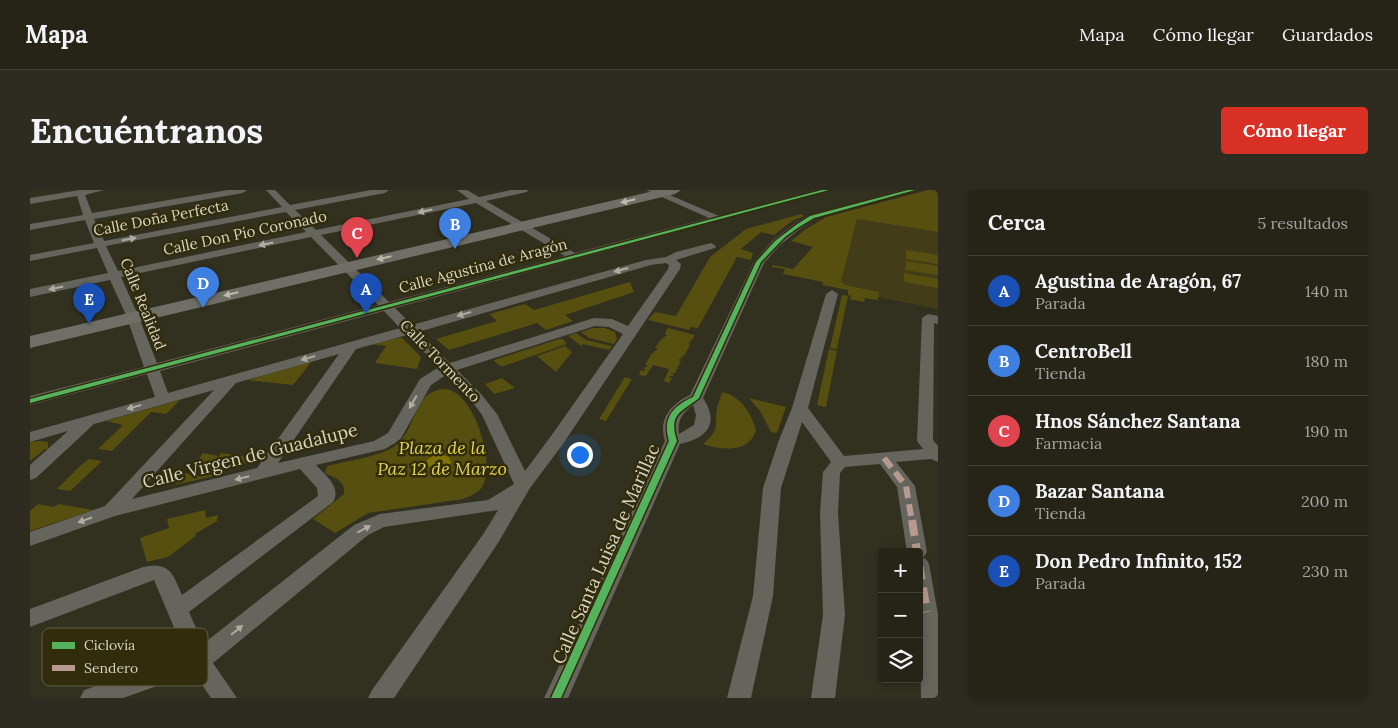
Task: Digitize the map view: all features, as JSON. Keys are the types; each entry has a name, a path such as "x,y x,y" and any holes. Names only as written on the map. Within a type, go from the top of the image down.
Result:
{"street":[{"path":"30,201 100,190"},
{"path":"30,227 243,190"},
{"name":"Calle Tormento","path":"270,190 290,208 446,369 476,397 489,414 523,485"},
{"name":"Calle Doña Perfecta","path":"30,258 385,190"},
{"path":"461,190 572,256"},
{"name":"Calle Don Pío Coronado","path":"30,293 524,190"},
{"path":"30,342 522,226 654,192 675,190"},
{"name":"Calle Agustina de Aragón","path":"30,401 827,190"},
{"path":"696,398 759,262 767,251 800,223 812,217 913,190"},
{"path":"654,192 717,218"},
{"name":"Calle Realidad","path":"80,193 88,217 133,318 164,399"},
{"path":"30,437 650,262 668,260 680,254 710,246"},
{"path":"380,698 491,538 523,485 674,269 674,264 668,260"},
{"path":"739,698 763,596 772,488 787,440 800,408 832,294"},
{"path":"933,319 925,441 937,455"},
{"name":"Calle Virgen de Guadalupe","path":"30,539 112,511 263,472 379,445 394,436 425,382 446,369 594,322 612,323 631,333"},
{"path":"263,472 352,345"},
{"path":"112,511 232,379"},
{"name":"Calle Santa Luisa de Marillac","path":"556,698 673,441 670,433 672,416 686,402 696,398 702,406 705,416 703,424 686,439 673,441"},
{"path":"800,408 840,462"},
{"path":"30,474 91,419"},
{"path":"823,698 834,614 829,513 832,472 840,462 937,455"},
{"path":"884,458 906,486 916,548"},
{"path":"178,609 327,498 326,486 304,463"},
{"path":"208,654 361,530 380,521 492,506 523,485"},
{"path":"30,618 143,575 158,572 165,578 186,628"},
{"path":"923,578 933,613 932,698"},
{"path":"208,674 225,698"},
{"path":"92,698 127,686"}],"shaded area":[{"path":"857,219 938,232 938,309 878,297 879,292 846,285 841,282"},
{"path":"440,454 449,457 451,463 446,469 441,470 427,466 427,460 434,455"}],"green space":[{"path":"928,190 938,190 938,232 857,219 841,282 846,285 879,292 878,300 865,298 864,302 850,299 851,296 848,295 848,290 822,285 823,282 783,274 785,269 772,267 773,265 793,269 813,247 791,241 826,217"},
{"path":"801,214 804,216 792,221 774,235 761,232 741,249 753,253 751,260 737,257 698,328 691,327 689,330 648,320 655,312 676,316 710,257 746,229"},
{"path":"906,250 938,255 938,264 906,259"},
{"path":"906,261 938,266 938,275 905,270"},
{"path":"904,273 938,279 938,288 904,282"},
{"path":"630,282 634,292 565,315 573,321 546,330 537,323 449,350 436,339 497,321 489,314 525,304 534,310"},
{"path":"842,295 848,296 837,349 830,348"},
{"path":"593,328 605,328 615,332 617,339 614,344 589,338 581,332"},
{"path":"668,328 695,335 689,341 691,343 688,343 690,345 684,356 680,357 683,358 678,360 681,361 675,373 671,373 674,374 669,377 672,378 669,383 664,381 669,369 653,365 646,376 639,375 641,370 645,371 642,368 647,367 645,365 652,353 655,354 653,352 658,349 655,348 662,338 665,339 663,337 667,336 665,333"},
{"path":"576,333 586,340 612,346 609,350 583,344 581,346 568,336"},
{"path":"402,338 421,357 417,369 375,363 386,346 371,344"},
{"path":"563,339 567,344 504,366 500,366 494,361 494,360"},
{"path":"565,346 572,352 556,372 537,356"},
{"path":"829,349 837,351 826,407 817,405"},
{"path":"312,361 293,385 248,380"},
{"path":"625,377 632,379 606,421 599,419"},
{"path":"502,378 515,388 494,394 485,384"},
{"name":"Plaza de la Paz 12 de Marzo","path":"446,389 456,393 465,402 479,428 486,459 486,472 481,489 463,499 368,513 335,533 313,519 344,494 342,483 325,473 327,466 372,456 395,446 408,430 421,403 427,396 435,391"},
{"path":"722,392 740,401 754,424 756,430 752,438 741,447 726,449 703,444 715,431 717,408"},
{"path":"749,398 786,407 777,433 771,432 760,411"},
{"path":"180,400 166,414 151,412 112,451 98,449 123,425 106,421"},
{"path":"30,442 48,442 48,449 45,449 30,461"},
{"path":"203,453 219,456 221,453 256,458 243,465 217,471 218,475 175,485 185,473 199,476 206,469 194,466"},
{"path":"89,459 102,461 70,491 57,489 80,466"},
{"path":"38,504 54,507 58,504 93,510 30,531 30,511"},
{"path":"205,510 206,518 218,515 217,521 195,534 196,536 168,557 147,562 140,538 169,528 167,519"}],"marked path":[{"path":"884,458 906,486 916,548"},
{"path":"923,588 927,612"}],"cycle path":[{"path":"30,401 827,190"},
{"path":"556,698 673,441 670,427 671,420 683,405 696,398 759,262 783,236 812,217 913,190"}],"place":[{"name":"CentroBell","path":"455,249"},
{"name":"Hnos Sánchez Santana","path":"357,258"},
{"name":"Bazar Santana","path":"203,308"},
{"name":"Agustina de Aragón, 67","path":"366,314"},
{"name":"Don Pedro Infinito, 152","path":"89,324"}]}
